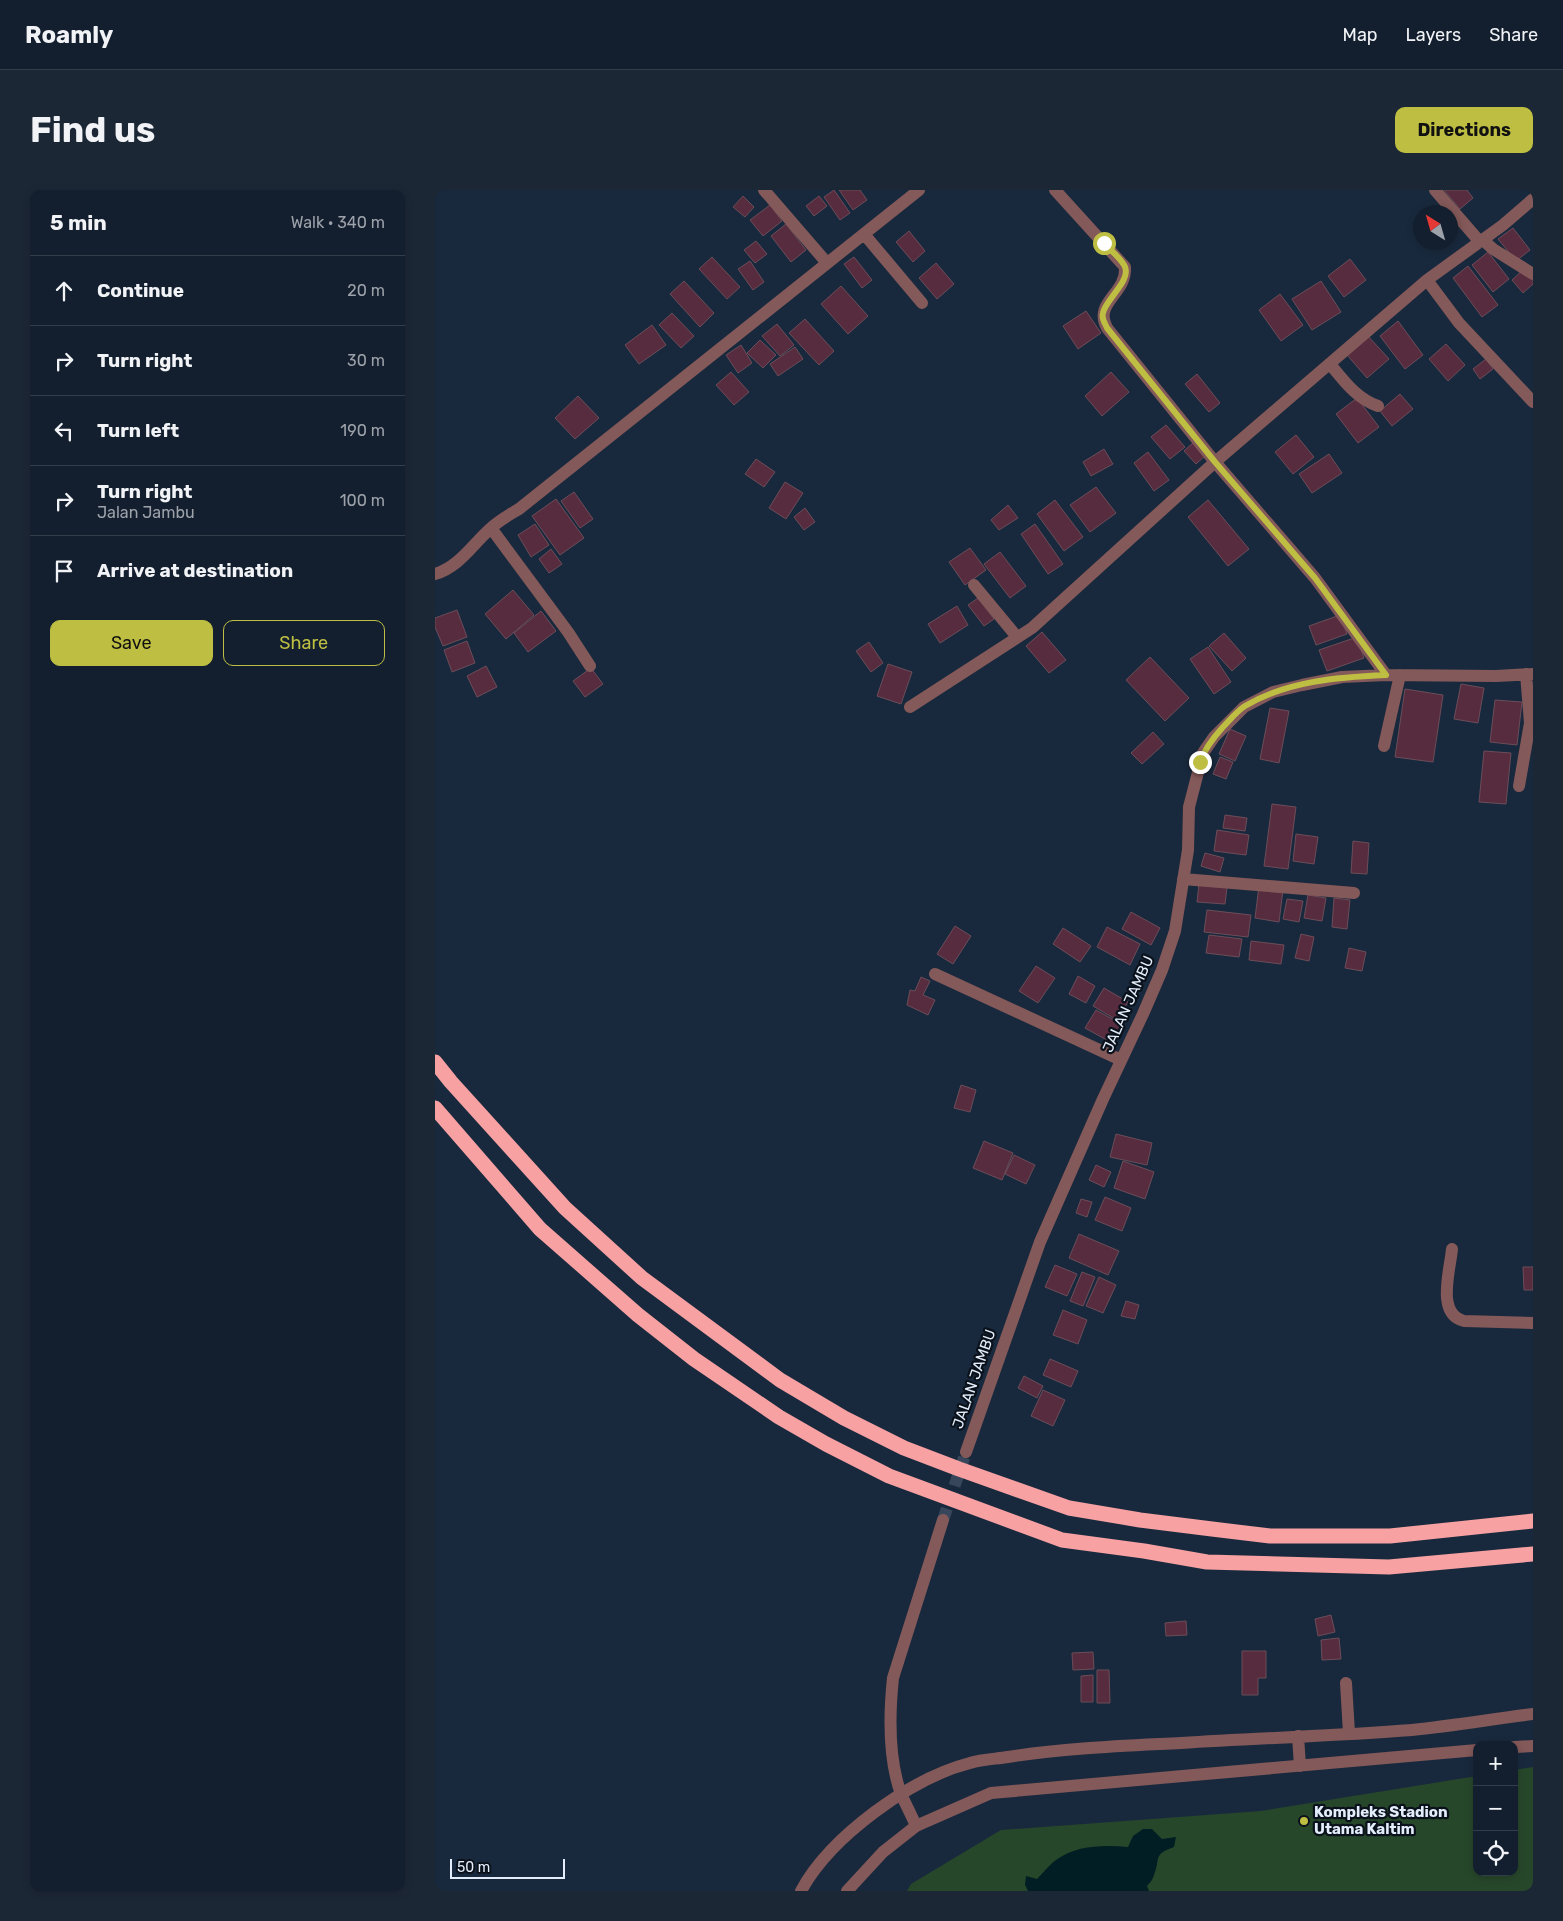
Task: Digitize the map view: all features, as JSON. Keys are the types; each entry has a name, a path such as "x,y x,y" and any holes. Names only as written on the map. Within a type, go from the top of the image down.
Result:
{"highway":[{"path":"435,1062 565,1208 642,1278 780,1380 844,1418 904,1448 959,1470 1069,1508 1213,1530 1270,1536 1391,1536 1533,1522"},
{"path":"435,1108 540,1229 638,1315 694,1359 779,1416 826,1444 889,1476 1062,1540 1207,1562 1389,1567 1533,1554"}],"street":[{"path":"764,190 827,264"},
{"path":"435,574 454,564 491,528 519,509 919,190"},
{"path":"1055,190 1125,267 1124,280 1103,312 1103,321 1107,328 1215,462 1315,578 1386,675"},
{"path":"1435,190 1481,241 1533,274"},
{"path":"910,707 1032,628 1215,462 1427,280 1481,241 1533,199"},
{"path":"864,234 921,303"},
{"path":"1427,280 1459,323 1533,402"},
{"path":"1330,364 1353,391 1366,402 1378,406"},
{"path":"491,528 568,632 590,666"},
{"path":"974,585 1017,637"},
{"path":"1519,786 1530,722 1530,674"},
{"name":"JALAN JAMBU","path":"966,1452 1040,1242 1162,970 1175,931 1188,850 1189,808 1203,753 1214,737 1244,707 1273,692 1342,677 1530,674"},
{"path":"1383,746 1400,675"},
{"path":"1183,879 1354,893"},
{"path":"935,974 1121,1060"},
{"path":"1452,1249 1446,1300 1449,1311 1456,1319 1464,1321 1533,1323"},
{"path":"917,1826 895,1775 891,1749 890,1703 893,1678 943,1520"},
{"path":"1346,1683 1349,1733"},
{"path":"801,1891 829,1855 867,1816 941,1773 970,1763 1004,1757 1094,1748 1413,1730 1533,1714"},
{"path":"1298,1736 1300,1766"},
{"path":"1518,1747 1533,1746"},
{"path":"847,1891 883,1852 917,1826 991,1793 1104,1785 1473,1750"}],"green space":[{"name":"Kompleks Stadion Utama Kaltim","path":"1533,1767 1533,1891 907,1891 911,1884 1001,1830 1261,1811 1473,1777 1473,1876 1518,1876 1518,1769"}],"shaded area":[{"path":"1143,1829 1152,1829 1162,1839 1176,1837 1174,1847 1163,1852 1158,1858 1154,1876 1147,1886 1149,1891 1028,1891 1025,1885 1026,1876 1037,1879 1053,1862 1064,1855 1091,1847 1128,1847 1133,1836"}],"building":[{"path":"834,190 850,213 840,220 824,197"},
{"path":"839,190 860,190 867,200 853,210"},
{"path":"1444,190 1467,190 1473,198 1460,209"},
{"path":"743,196 754,207 745,217 733,207"},
{"path":"819,196 827,206 814,216 806,206"},
{"path":"770,205 782,221 763,236 750,220"},
{"path":"786,224 806,250 791,262 771,236"},
{"path":"1513,228 1530,250 1516,261 1498,239"},
{"path":"909,231 925,251 913,262 896,242"},
{"path":"756,241 767,254 755,263 744,250"},
{"path":"1488,252 1509,279 1493,292 1472,265"},
{"path":"712,257 740,287 727,299 699,269"},
{"path":"854,257 872,280 862,288 844,264"},
{"path":"1350,259 1366,280 1344,297 1328,276"},
{"path":"750,261 764,282 753,290 738,269"},
{"path":"936,263 954,284 937,299 919,278"},
{"path":"1468,266 1498,305 1482,317 1453,278"},
{"path":"1524,269 1533,279 1533,284 1523,293 1512,280"},
{"path":"684,281 714,313 700,327 670,294"},
{"path":"1321,281 1341,312 1312,330 1292,299"},
{"path":"841,286 868,316 848,334 821,304"},
{"path":"1280,294 1303,325 1281,341 1259,310"},
{"path":"1086,311 1101,333 1078,349 1063,326"},
{"path":"672,313 694,336 681,348 659,325"},
{"path":"805,319 834,351 819,365 789,333"},
{"path":"1398,321 1423,355 1405,369 1380,336"},
{"path":"777,324 794,345 780,356 762,336"},
{"path":"652,325 666,345 639,364 625,345"},
{"path":"1368,336 1389,359 1367,378 1347,355"},
{"path":"760,340 776,355 763,368 747,353"},
{"path":"1446,344 1465,365 1448,381 1429,359"},
{"path":"741,345 752,363 738,373 726,355"},
{"path":"795,347 803,359 778,376 770,364"},
{"path":"1486,359 1493,369 1480,379 1473,369"},
{"path":"731,372 749,392 734,405 716,385"},
{"path":"1111,372 1129,392 1102,416 1085,396"},
{"path":"1197,374 1220,403 1209,412 1185,384"},
{"path":"1400,394 1413,409 1392,426 1380,411"},
{"path":"578,396 599,418 575,439 555,418"},
{"path":"1357,398 1379,427 1358,443 1336,414"},
{"path":"1166,425 1185,447 1170,459 1151,437"},
{"path":"1296,435 1314,457 1293,474 1275,452"},
{"path":"1194,442 1206,455 1196,464 1184,451"},
{"path":"1104,449 1113,464 1091,476 1083,462"},
{"path":"1148,452 1169,480 1154,491 1134,463"},
{"path":"1329,454 1342,473 1312,493 1299,474"},
{"path":"756,459 775,472 764,487 745,474"},
{"path":"785,482 803,493 786,519 769,508"},
{"path":"1096,487 1116,513 1090,532 1070,505"},
{"path":"574,492 593,519 580,528 561,501"},
{"path":"556,499 584,538 560,555 532,516"},
{"path":"1055,500 1083,537 1064,551 1037,514"},
{"path":"1208,500 1249,549 1228,566 1188,517"},
{"path":"1008,505 1018,518 999,530 991,520"},
{"path":"805,508 815,522 804,530 794,517"},
{"path":"535,524 549,545 531,557 518,535"},
{"path":"1035,524 1063,564 1048,574 1021,534"},
{"path":"970,548 986,570 965,585 949,562"},
{"path":"551,549 562,564 549,573 539,559"},
{"path":"1000,552 1026,586 1010,598 984,564"},
{"path":"513,590 534,615 506,639 485,614"},
{"path":"978,598 994,619 984,626 968,605"},
{"path":"957,606 968,625 940,643 928,624"},
{"path":"457,610 467,637 443,646 435,627 435,618"},
{"path":"541,611 556,631 528,652 514,633"},
{"path":"1340,615 1347,634 1316,645 1309,626"},
{"path":"1042,632 1066,660 1049,673 1026,646"},
{"path":"1224,633 1246,658 1232,671 1209,646"},
{"path":"1357,637 1364,658 1327,671 1319,650"},
{"path":"467,641 475,663 452,672 444,650"},
{"path":"869,642 883,663 871,672 856,651"},
{"path":"1208,647 1231,682 1214,694 1190,659"},
{"path":"1150,657 1189,698 1165,721 1126,680"},
{"path":"888,664 912,672 901,704 877,696"},
{"path":"486,666 497,687 477,697 467,676"},
{"path":"591,668 603,684 585,697 573,681"},
{"path":"1461,684 1484,688 1478,723 1454,719"},
{"path":"1405,689 1443,695 1433,762 1395,757"},
{"path":"1495,700 1522,702 1517,745 1490,742"},
{"path":"1270,708 1289,711 1279,763 1260,759"},
{"path":"1230,729 1246,736 1235,761 1219,754"},
{"path":"1153,732 1164,744 1142,764 1131,753"},
{"path":"1484,751 1511,753 1506,804 1479,802"},
{"path":"1220,757 1233,762 1226,779 1213,774"},
{"path":"1272,804 1296,807 1288,869 1264,866"},
{"path":"1225,815 1247,818 1245,831 1223,828"},
{"path":"1217,830 1249,835 1246,855 1214,851"},
{"path":"1296,834 1318,837 1314,864 1293,861"},
{"path":"1353,841 1369,843 1367,874 1351,873"},
{"path":"1205,853 1224,858 1220,872 1201,866"},
{"path":"1199,884 1227,887 1225,904 1197,902"},
{"path":"1259,886 1283,890 1279,922 1255,918"},
{"path":"1308,895 1326,898 1322,921 1304,918"},
{"path":"1334,898 1350,900 1347,929 1332,927"},
{"path":"1287,899 1303,901 1299,922 1283,919"},
{"path":"1207,910 1251,915 1248,937 1204,932"},
{"path":"1131,912 1160,928 1151,945 1122,929"},
{"path":"955,926 971,936 953,964 937,954"},
{"path":"1107,927 1140,944 1130,965 1097,947"},
{"path":"1063,928 1091,946 1080,962 1053,944"},
{"path":"1301,934 1314,937 1309,961 1295,958"},
{"path":"1209,935 1242,939 1239,957 1206,953"},
{"path":"1251,941 1284,945 1281,964 1249,960"},
{"path":"1349,948 1366,952 1362,971 1345,968"},
{"path":"1036,966 1055,978 1038,1003 1019,991"},
{"path":"1078,976 1095,986 1086,1003 1069,994"},
{"path":"921,977 930,981 923,995 935,1000 928,1015 907,1005 910,990 915,991"},
{"path":"1104,988 1128,1002 1117,1020 1093,1006"},
{"path":"1096,1010 1125,1026 1114,1044 1085,1028"},
{"path":"961,1085 976,1090 970,1112 954,1108"},
{"path":"1116,1134 1152,1143 1147,1165 1110,1157"},
{"path":"984,1141 1013,1153 1002,1180 973,1168"},
{"path":"1014,1155 1035,1165 1026,1184 1005,1174"},
{"path":"1123,1161 1154,1172 1145,1199 1114,1188"},
{"path":"1096,1165 1111,1172 1104,1187 1089,1180"},
{"path":"1105,1197 1131,1208 1122,1231 1095,1220"},
{"path":"1081,1199 1092,1202 1087,1217 1076,1213"},
{"path":"1079,1234 1119,1251 1108,1275 1069,1258"},
{"path":"1055,1265 1077,1274 1067,1296 1045,1287"},
{"path":"1523,1267 1533,1267 1533,1290 1524,1290"},
{"path":"1082,1272 1095,1277 1083,1306 1070,1301"},
{"path":"1099,1277 1116,1285 1103,1313 1086,1306"},
{"path":"1126,1301 1139,1305 1135,1319 1121,1316"},
{"path":"1063,1310 1087,1320 1078,1344 1053,1335"},
{"path":"1050,1359 1078,1371 1071,1387 1043,1375"},
{"path":"1024,1376 1043,1386 1037,1398 1018,1388"},
{"path":"1043,1390 1065,1400 1053,1426 1031,1416"},
{"path":"1331,1615 1335,1632 1318,1636 1315,1619"},
{"path":"1186,1621 1187,1635 1166,1636 1165,1623"},
{"path":"1339,1638 1341,1659 1322,1660 1321,1640"},
{"path":"1242,1651 1266,1651 1266,1678 1258,1678 1258,1695 1242,1695"},
{"path":"1093,1652 1094,1669 1073,1670 1072,1653"},
{"path":"1097,1670 1109,1670 1110,1703 1097,1703"},
{"path":"1093,1675 1093,1702 1081,1702 1081,1676"}],"tunnel":[{"path":"943,1520 966,1452"}],"place":[{"name":"Kompleks Stadion Utama Kaltim","path":"1304,1821"}],"route":[{"path":"1104,243 1125,267 1126,273 1124,280 1103,312 1103,321 1107,328 1215,462 1315,578 1386,675 1342,677 1273,692 1244,707 1214,737 1203,753 1200,762"}]}
